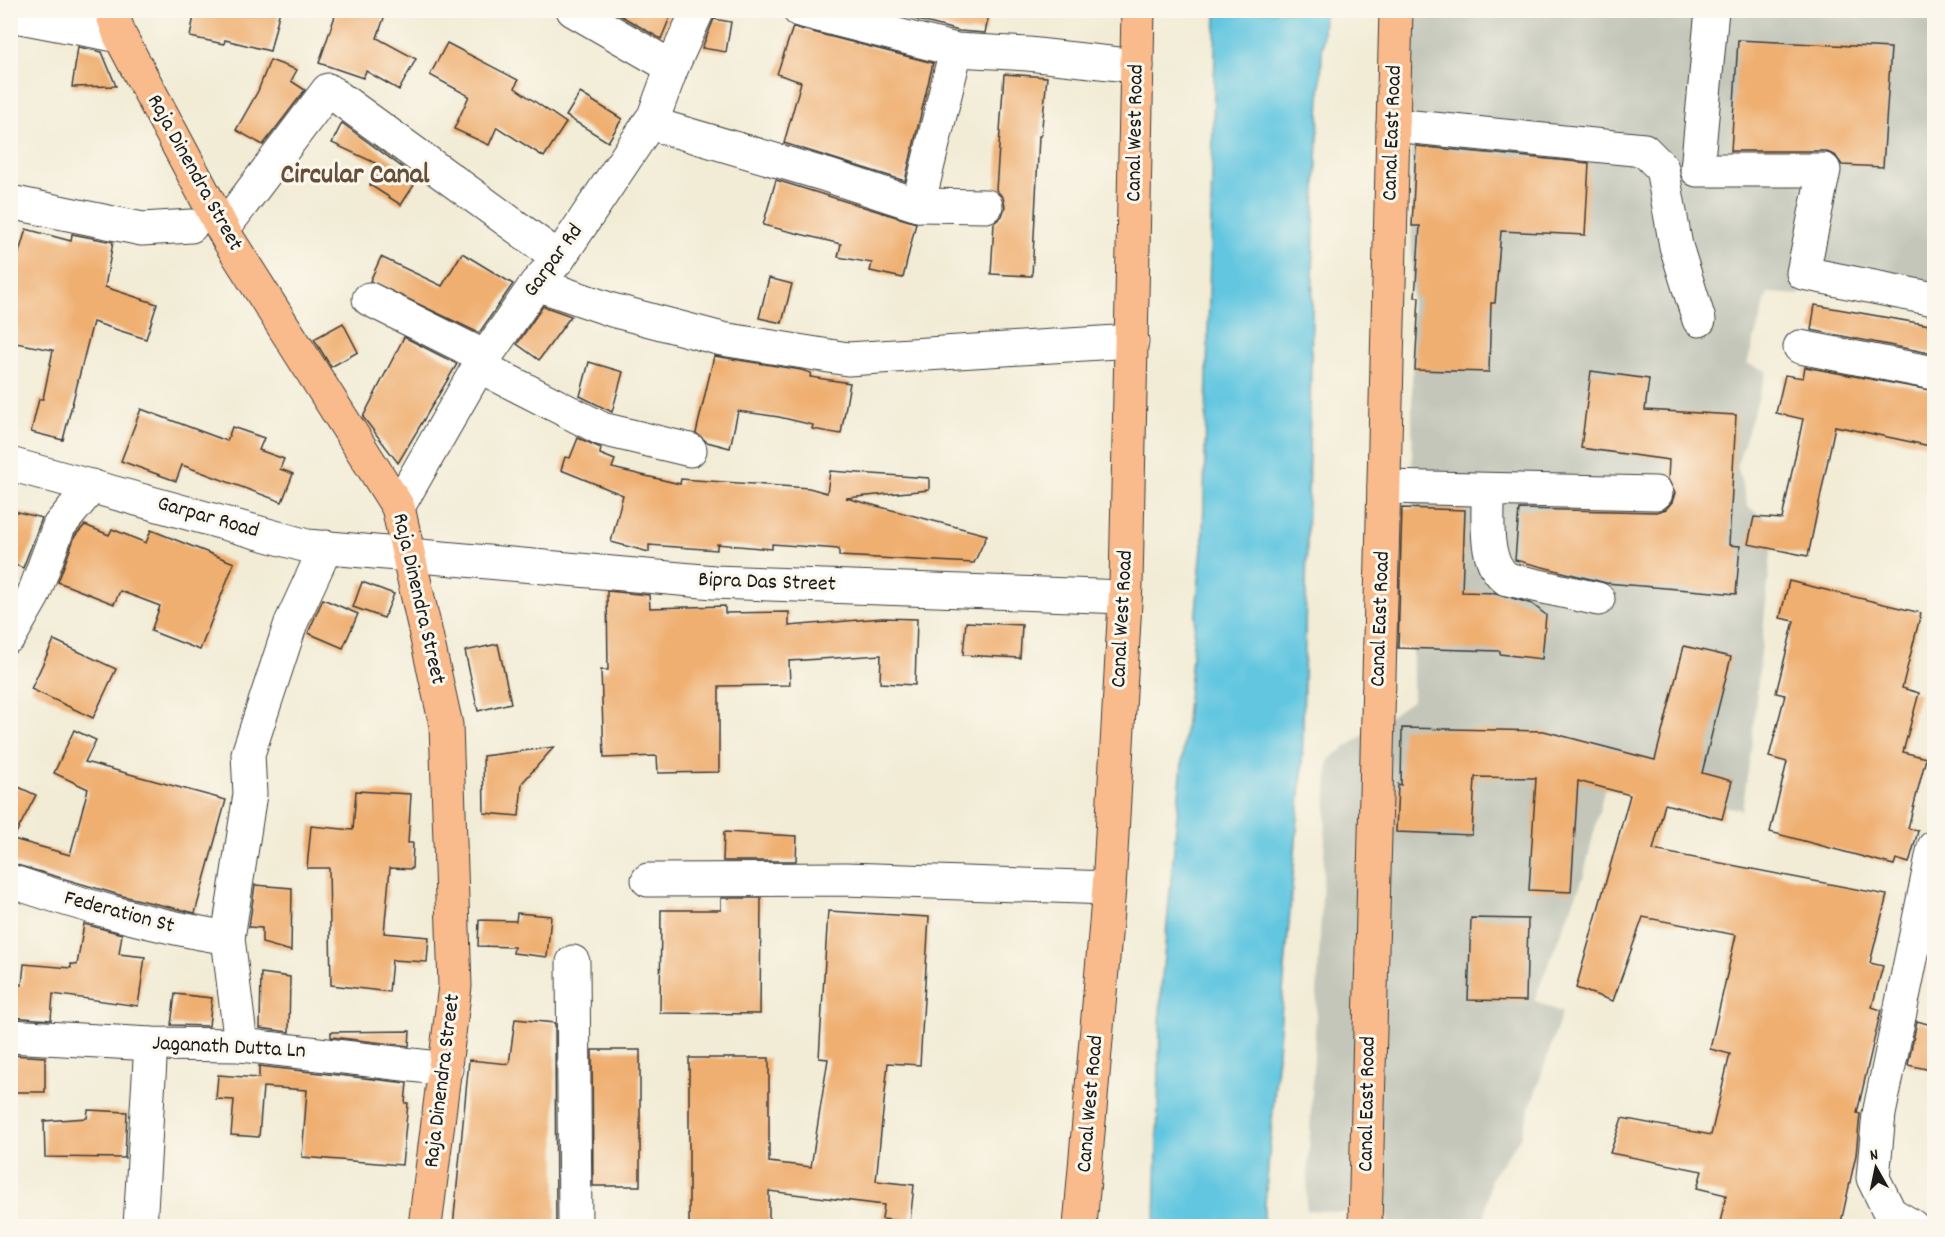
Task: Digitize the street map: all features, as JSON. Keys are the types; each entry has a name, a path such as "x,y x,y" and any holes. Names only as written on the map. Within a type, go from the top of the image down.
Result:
{"main road":[{"name":"Canal West Road","path":"1080,1227 1109,888 1125,597 1138,10"},
{"name":"Canal East Road","path":"1365,1227 1396,10"},
{"name":"Raja Dinendra Street","path":"116,23 207,228 398,507 447,725 455,986 425,1227"}],"street":[{"path":"573,10 672,68"},
{"name":"Garpar Rd","path":"398,507 482,362 536,284 559,258 649,123 698,10"},
{"path":"799,10 956,50 1028,54 1137,66"},
{"path":"1712,10 1697,170 1824,170 1803,273 1935,299"},
{"path":"10,15 116,23"},
{"path":"918,205 956,50"},
{"path":"10,202 142,230 207,228 328,90 559,258"},
{"path":"649,123 918,205 986,206"},
{"path":"1393,126 1644,150 1662,168 1676,246 1699,320"},
{"path":"536,284 612,310 722,339 848,359 1132,341"},
{"path":"369,299 602,429 690,450"},
{"path":"1800,346 1935,373"},
{"name":"Garpar Road","path":"10,464 308,546 409,556"},
{"path":"10,636 33,596 59,526 92,486"},
{"path":"1384,487 1656,493"},
{"path":"1488,490 1491,555 1497,572 1507,579 1598,599"},
{"path":"241,1045 228,939 250,794 248,754 291,623 326,548"},
{"name":"Bipra Das Street","path":"409,556 714,582 1125,597"},
{"path":"1912,1227 1890,1213 1873,1178 1880,1114 1935,847"},
{"path":"648,880 846,879 1109,888"},
{"name":"Federation St","path":"10,881 107,913 228,939"},
{"path":"573,962 582,1226"},
{"name":"Jaganath Dutta Ln","path":"10,1036 151,1044 241,1045 446,1069"},
{"path":"140,1227 151,1044"}],"shaded area":[{"path":"1411,11 1934,11 1934,288 1816,265 1799,295 1768,293 1747,364 1767,371 1737,465 1748,507 1774,524 1751,750 1742,810 1607,778 1583,878 1534,1000 1562,1013 1520,1138 1491,1178 1483,1226 1388,1226 1389,1215 1306,1210 1329,759 1413,700"}],"water":[{"path":"1216,11 1324,11 1314,226 1302,771 1263,1226 1155,1226 1161,989 1203,537"}],"building":[{"path":"195,10 280,10 270,51 225,40 224,44 190,37"},
{"path":"337,10 372,10 385,15 377,38 416,59 399,90 366,71 363,78 319,63"},
{"path":"611,10 673,10 661,39"},
{"path":"880,10 990,10 985,33 959,31"},
{"path":"714,19 731,22 726,52 702,48"},
{"path":"793,27 933,63 905,181 784,143 801,82 777,74"},
{"path":"1738,40 1891,48 1883,167 1842,165 1835,155 1824,151 1731,151"},
{"path":"447,43 518,80 515,88 566,123 544,157 497,127 489,145 454,129 469,96 430,75"},
{"path":"78,47 102,52 116,86 72,87"},
{"path":"270,60 297,70 291,81 305,90 263,145 236,130 258,91"},
{"path":"1004,74 1047,77 1041,136 1039,136 1032,276 991,274 994,223 1002,216 1005,207 1003,197 996,190"},
{"path":"580,93 622,119 608,142 566,116"},
{"path":"342,123 418,179 401,205 370,185 382,166 332,143"},
{"path":"1416,146 1589,163 1585,235 1501,231 1495,303 1491,303 1489,372 1415,370 1419,297 1415,297 1420,226 1412,226"},
{"path":"776,180 916,223 903,278 870,271 872,263 838,257 841,244 763,225"},
{"path":"26,229 71,241 72,234 113,242 105,287 157,304 146,339 93,322 63,440 31,432 39,399 43,399 53,350 10,342 10,283"},
{"path":"462,253 513,284 479,333 370,281 381,257 442,286"},
{"path":"769,278 792,284 782,323 759,318"},
{"path":"1815,305 1935,326 1935,354 1811,330"},
{"path":"543,306 571,316 539,360 517,344"},
{"path":"343,323 358,352 331,367 314,339"},
{"path":"404,337 457,364 398,463 363,417"},
{"path":"714,356 801,370 811,373 810,377 850,383 841,434 812,429 813,425 779,417 738,411 730,448 707,442 696,433"},
{"path":"589,362 623,372 612,412 580,396"},
{"path":"1805,367 1935,391 1935,447 1835,426 1808,556 1748,544 1754,517 1782,519 1803,419 1776,413 1785,375 1803,378"},
{"path":"1591,371 1649,379 1645,410 1736,415 1729,545 1740,546 1736,594 1606,583 1515,560 1519,509 1656,512 1666,509 1672,502 1675,493 1668,479 1669,460 1581,448"},
{"path":"141,409 227,441 232,427 264,438 259,450 284,459 280,469 293,474 282,502 182,465 176,481 121,461"},
{"path":"578,438 601,448 600,454 615,460 612,468 680,484 681,479 809,488 827,493 830,471 929,478 929,490 846,498 987,535 974,563 839,556 839,549 772,544 772,549 717,544 717,550 649,545 649,552 611,542 623,495 561,470 565,457 570,458"},
{"path":"1402,508 1465,510 1462,592 1496,593 1532,604 1546,615 1542,659 1500,654 1500,651 1398,648"},
{"path":"10,510 42,518 23,568 10,563"},
{"path":"85,525 109,535 112,529 146,543 151,530 234,563 200,650 151,631 160,606 120,591 114,604 58,582 75,536"},
{"path":"1789,581 1921,613 1902,688 1919,693 1903,752 1926,758 1908,828 1918,831 1909,863 1896,859 1894,865 1770,832 1787,762 1769,757 1785,695 1776,693 1794,621 1780,618"},
{"path":"362,582 394,594 384,618 353,607"},
{"path":"607,591 649,595 650,608 725,606 725,613 789,612 789,626 882,618 917,619 915,685 880,683 881,655 789,661 790,685 719,686 719,772 658,773 657,756 604,758 601,670 608,670"},
{"path":"323,599 358,614 343,648 308,633"},
{"path":"966,622 1022,625 1020,658 963,655"},
{"path":"54,640 116,669 93,718 31,689"},
{"path":"498,644 511,703 478,711 465,651"},
{"path":"1684,646 1731,657 1702,773 1732,781 1722,819 1665,804 1653,850 1887,895 1870,963 1883,966 1872,1007 1881,1010 1857,1113 1860,1114 1856,1155 1840,1227 1719,1227 1726,1195 1697,1188 1702,1171 1610,1153 1622,1118 1711,1135 1730,1054 1710,1049 1736,935 1643,917 1613,1001 1576,988 1630,795 1578,781 1571,892 1529,890 1536,778 1475,777 1472,835 1396,832 1398,784 1401,785 1402,728 1544,731 1655,760"},
{"path":"74,730 96,740 85,762 226,800 195,913 123,896 10,863 10,783 36,795 13,839 70,855 88,789 54,773"},
{"path":"554,747 522,783 519,816 484,813 483,756"},
{"path":"356,791 411,794 408,843 413,843 412,869 390,868 384,933 429,937 427,962 392,960 389,992 331,985 329,868 307,868 311,826 353,830"},
{"path":"724,832 797,836 796,861 723,861"},
{"path":"255,885 292,888 291,951 262,943 262,928 249,927"},
{"path":"721,898 761,898 760,1014 660,1013 661,910 721,910"},
{"path":"828,911 929,917 920,1065 888,1063 876,1181 914,1185 910,1222 882,1219 884,1205 769,1191 769,1227 689,1227 689,1058 769,1058 769,1162 811,1167 828,1059 819,1058"},
{"path":"517,913 551,916 547,957 513,953 514,947 478,946 479,920 516,921"},
{"path":"1471,918 1528,919 1526,1001 1468,1000"},
{"path":"84,924 122,934 119,954 145,957 138,1006 53,994 51,1020 10,1017 10,985 22,985 24,964 71,968 71,964 77,965"},
{"path":"261,973 290,977 289,1032 260,1028"},
{"path":"175,994 212,998 209,1026 171,1025"},
{"path":"515,1019 555,1023 556,1227 453,1227 469,1060 509,1064"},
{"path":"1917,1021 1935,1026 1935,1071 1908,1065"},
{"path":"410,1031 409,1046 331,1037 331,1032"},
{"path":"592,1050 640,1050 640,1186 593,1186"},
{"path":"10,1055 45,1057 45,1092 10,1092"},
{"path":"259,1066 407,1083 405,1103 408,1103 402,1165 302,1157 307,1090 263,1087 259,1137 231,1135 234,1100 216,1099 218,1075 259,1078"},
{"path":"88,1110 127,1112 125,1158 45,1157 44,1121 87,1118"}],"district":[{"name":"Circular Canal","path":"355,177"}]}
